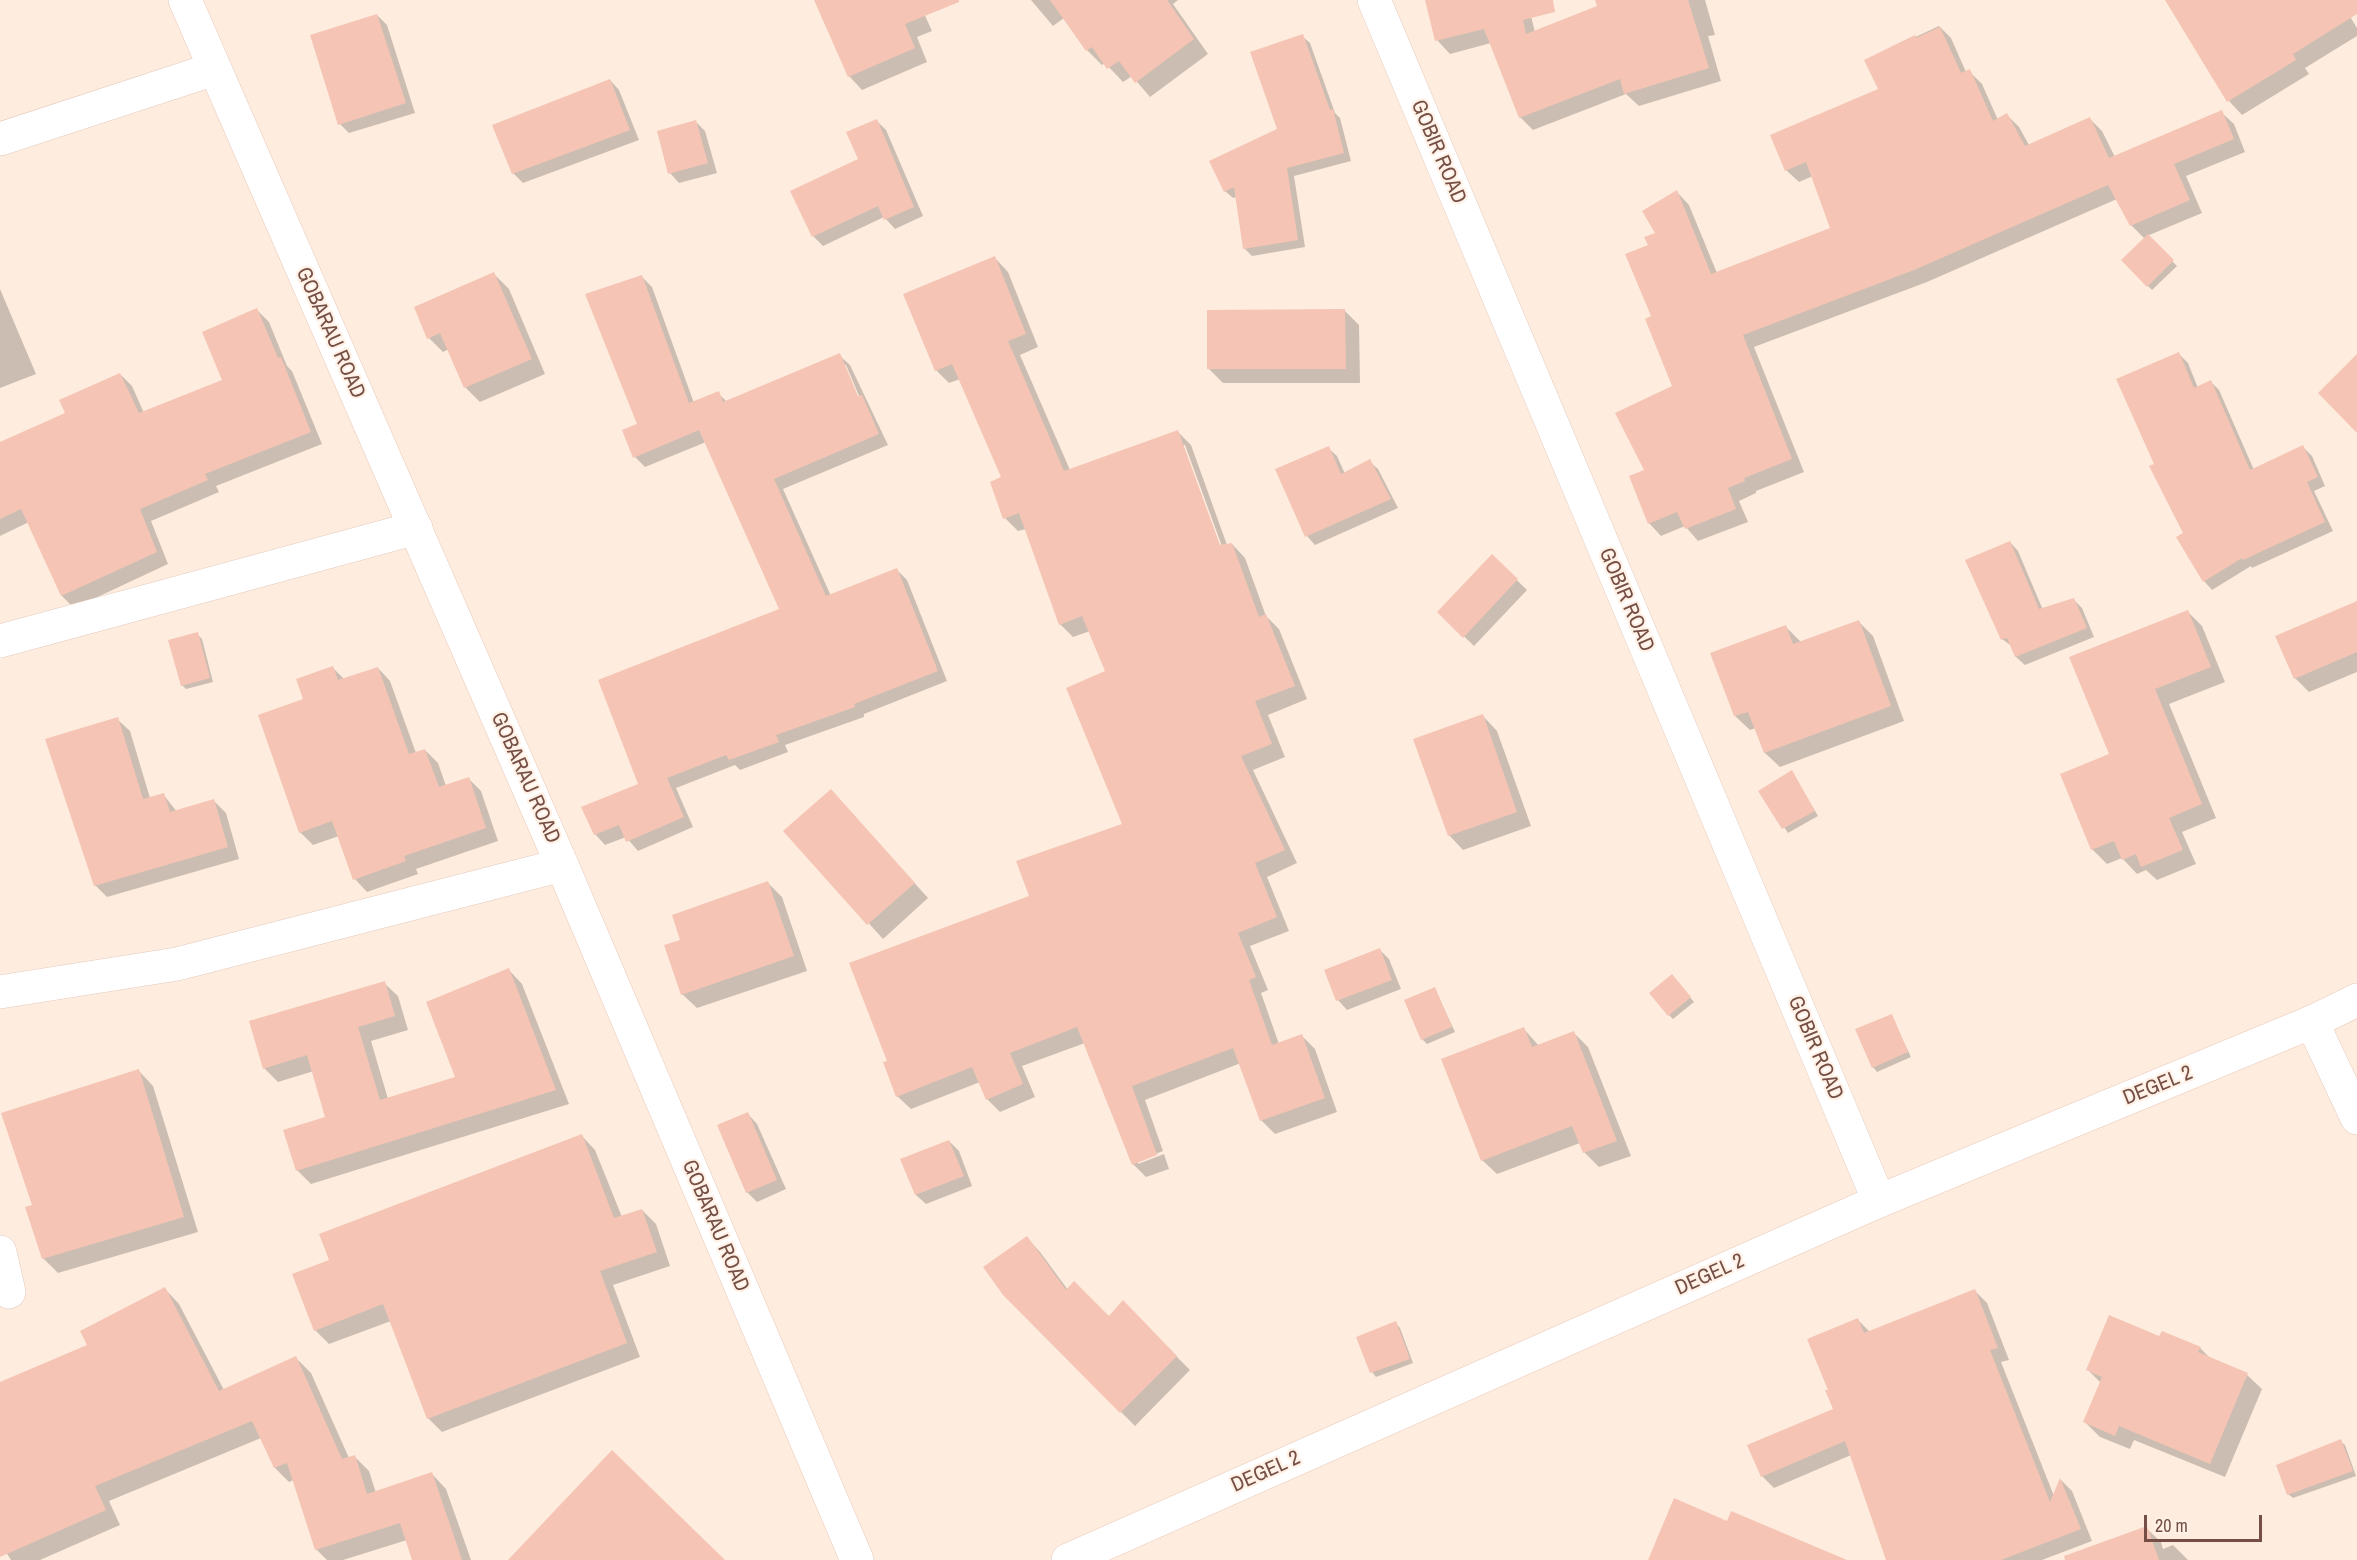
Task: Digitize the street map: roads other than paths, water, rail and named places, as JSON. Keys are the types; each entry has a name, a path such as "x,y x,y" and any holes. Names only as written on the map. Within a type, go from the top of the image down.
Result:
{"street":[{"name":"GOBARAU ROAD","path":"185,0 562,865 857,1560"},
{"name":"GOBIR ROAD","path":"1374,0 1879,1201"},
{"path":"0,139 214,69"},
{"path":"0,641 416,528"},
{"path":"0,992 177,964 562,865"},
{"name":"DEGEL 2","path":"1068,1560 1879,1201 2312,1022 2357,1000"},
{"path":"2312,1022 2357,1118"},
{"path":"0,1252 9,1292"}]}
